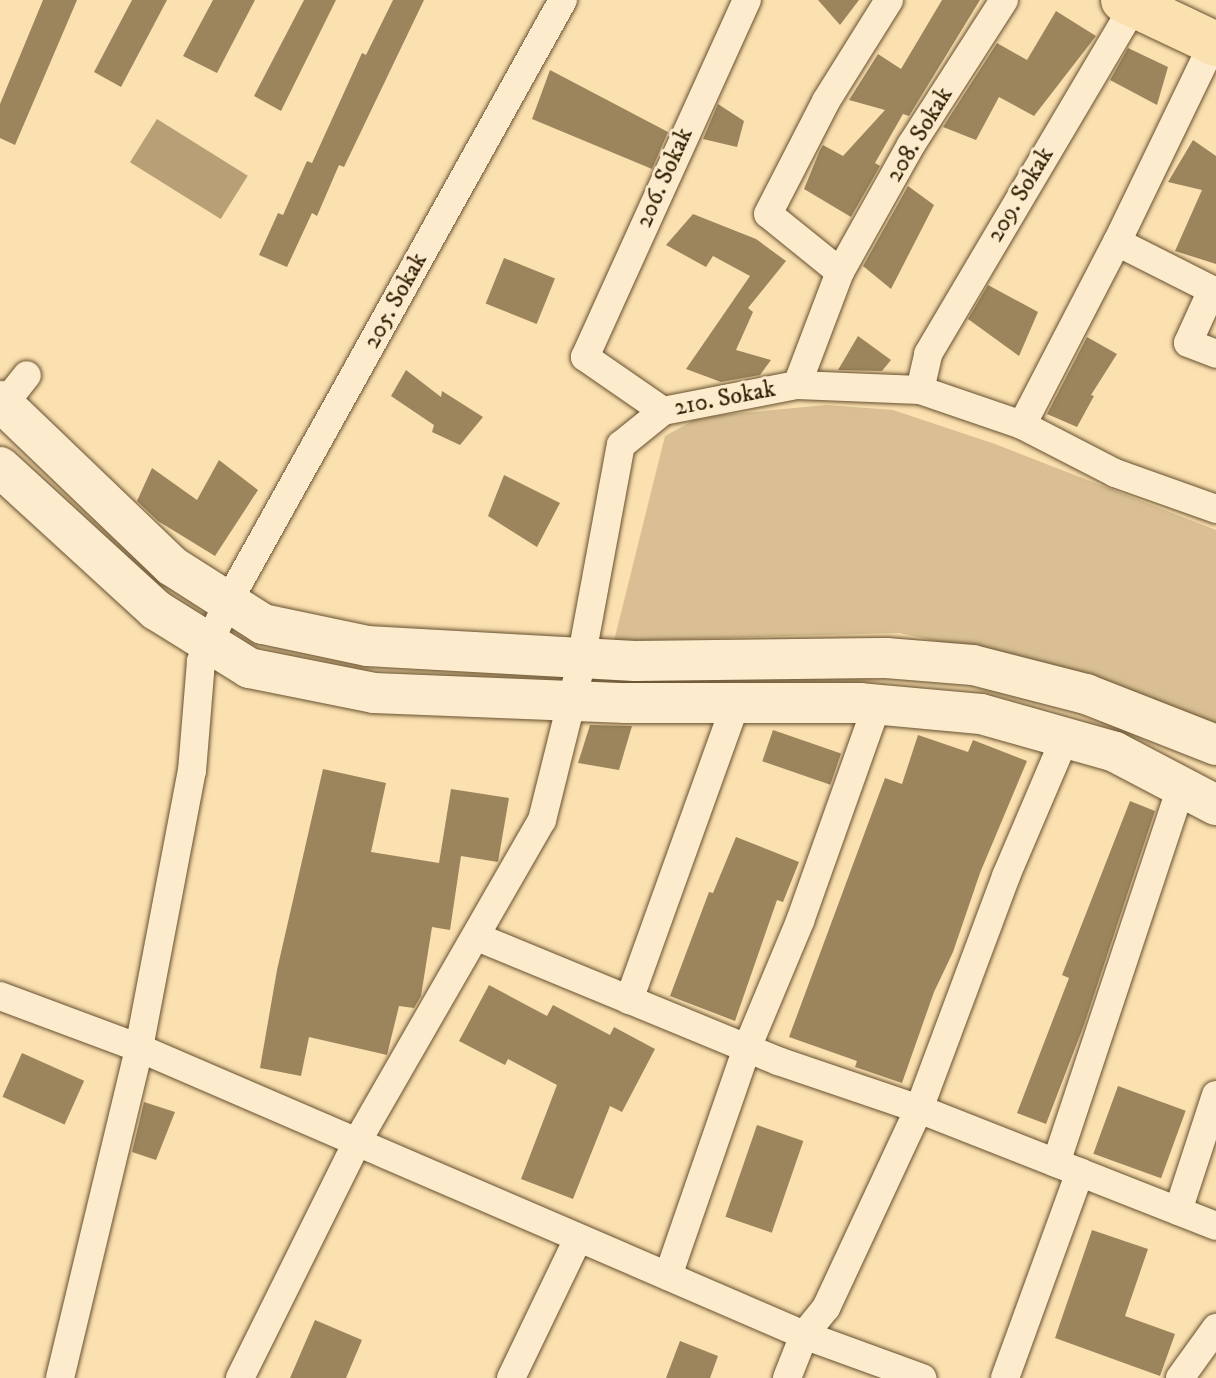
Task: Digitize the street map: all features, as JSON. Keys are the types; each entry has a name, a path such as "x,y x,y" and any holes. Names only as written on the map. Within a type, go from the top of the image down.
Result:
{"main road":[{"path":"1128,3 1214,44"},
{"path":"8,397 172,566 263,624 367,646 736,703 877,705 981,714 1115,752 1216,805"},
{"path":"0,467 156,610 249,668 374,693 886,658 973,665 1086,694 1216,745"}],"street":[{"name":"205. Sokak","path":"60,1378 139,1048 192,771 201,661 228,602 563,0"},
{"name":"206. Sokak","path":"663,411 585,357 747,0"},
{"name":"208. Sokak","path":"797,385 840,272 911,145 1004,0"},
{"path":"840,272 768,214 826,101 888,2"},
{"name":"209. Sokak","path":"920,390 928,354 1128,3"},
{"path":"1022,425 1117,242 1214,44"},
{"path":"1117,242 1214,286 1188,343 1216,354"},
{"name":"210. Sokak","path":"240,1378 358,1140 542,820 576,678 621,445 663,411 797,385 920,390 1022,425 1115,473 1216,509"},
{"path":"629,1000 736,703"},
{"path":"668,1276 747,1048 800,921 877,705"},
{"path":"787,1378 804,1335 826,1308 919,1109 1006,876 1065,738"},
{"path":"1005,1378 1181,787"},
{"path":"477,937 747,1048 919,1109 1216,1226"},
{"path":"0,996 139,1048 358,1140 578,1239 804,1335 922,1378"},
{"path":"1178,1211 1216,1095"},
{"path":"511,1378 578,1239"},
{"path":"1180,1378 1216,1328"}],"shaded area":[{"path":"157,119 248,176 221,219 130,162"},
{"path":"826,405 893,410 995,444 1216,530 1216,729 1073,671 899,633 614,641 665,436 694,420"}],"building":[{"path":"43,0 77,0 15,145 0,138 0,104"},
{"path":"132,0 167,0 121,87 94,72"},
{"path":"213,0 255,0 217,73 183,56"},
{"path":"304,0 336,0 281,111 254,96"},
{"path":"393,0 424,0 344,167 339,165 317,216 312,213 287,267 259,255 278,213 283,215 307,161 312,163 362,53 366,55"},
{"path":"818,0 859,0 840,25"},
{"path":"942,0 980,0 909,116 903,114 875,163 880,166 851,217 804,189 820,150 823,145 843,156 885,110 849,100 878,54 901,69"},
{"path":"1056,11 1096,36 1034,116 999,97 976,140 943,127 997,43 1027,60"},
{"path":"1128,48 1168,67 1157,105 1110,80"},
{"path":"550,70 668,132 652,169 532,119"},
{"path":"718,104 744,121 737,147 703,139"},
{"path":"1193,140 1216,156 1216,264 1175,251 1202,190 1168,182"},
{"path":"908,186 934,205 891,289 863,266"},
{"path":"693,214 756,239 786,261 748,308 753,312 736,350 771,360 760,375 721,382 686,369 750,276 713,256 706,267 666,245"},
{"path":"504,258 555,279 537,324 486,303"},
{"path":"988,285 1038,312 1019,356 968,319"},
{"path":"858,336 891,360 882,371 838,370"},
{"path":"1087,337 1117,354 1091,395 1094,396 1077,427 1047,414"},
{"path":"406,370 441,397 442,391 483,417 460,445 432,432 434,425 391,396"},
{"path":"219,460 258,490 215,556 158,521 137,501 152,468 197,500"},
{"path":"504,475 560,503 537,547 488,516"},
{"path":"590,725 632,726 619,770 578,763"},
{"path":"773,730 841,753 830,785 762,761"},
{"path":"918,735 968,752 973,740 1027,761 980,873 902,1083 855,1067 857,1061 789,1037 885,778 902,784"},
{"path":"323,769 386,783 371,852 439,863 451,789 509,798 498,862 461,856 450,930 432,927 421,996 414,1008 399,1006 387,1055 309,1037 301,1076 260,1068 277,970"},
{"path":"1130,801 1155,811 1084,1025 1046,1124 1017,1113 1069,978 1062,975"},
{"path":"736,837 799,862 783,902 777,900 735,1021 670,996 709,892 713,893"},
{"path":"489,985 547,1016 553,1005 610,1035 614,1027 655,1049 622,1112 610,1106 573,1199 521,1179 557,1085 508,1059 505,1065 459,1041"},
{"path":"22,1053 84,1081 65,1125 2,1097"},
{"path":"1118,1086 1186,1111 1161,1178 1093,1154"},
{"path":"144,1102 175,1112 156,1160 132,1152"},
{"path":"757,1125 803,1141 772,1233 725,1217"},
{"path":"1092,1230 1148,1249 1125,1316 1175,1334 1160,1376 1055,1338"},
{"path":"315,1320 362,1340 346,1378 290,1378"},
{"path":"680,1341 718,1356 710,1378 666,1378"}]}
